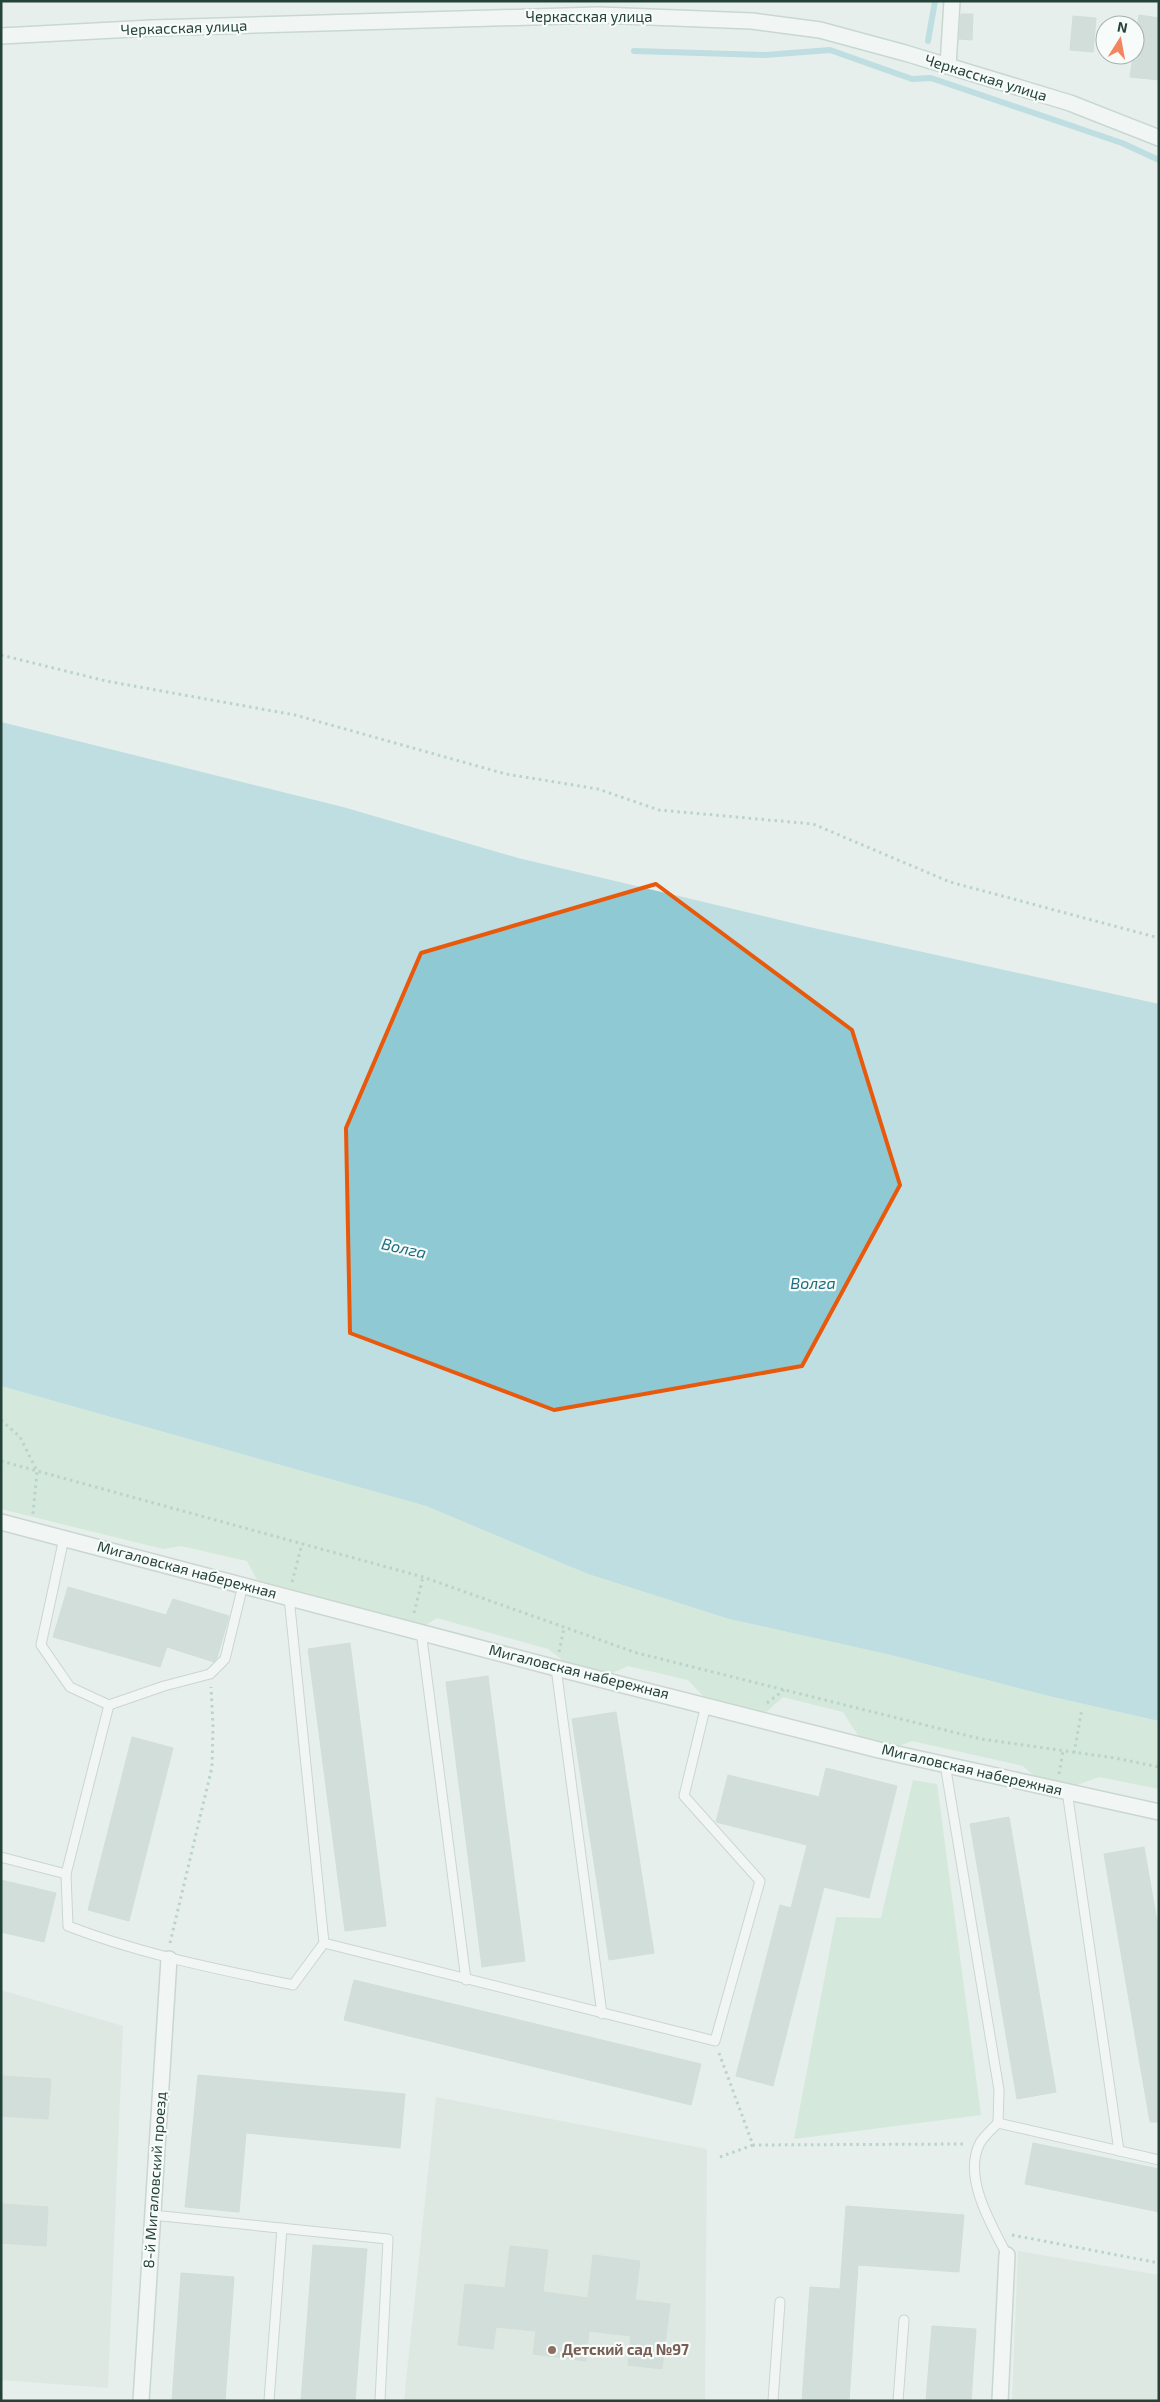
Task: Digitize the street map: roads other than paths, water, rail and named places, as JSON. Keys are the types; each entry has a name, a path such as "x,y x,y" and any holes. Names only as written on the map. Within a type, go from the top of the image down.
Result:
{"street":[{"path":"948,66 952,1"},
{"name":"Черкасская улица","path":"1,36 152,28 598,15 725,19 820,30 1070,103 1159,138"},
{"name":"Мигаловская набережная","path":"1,1522 556,1668 879,1750 1159,1812"},
{"name":"8-й Мигаловский проезд","path":"140,2401 168,1959"},
{"path":"1000,2401 1008,2256"}],"lane":[{"path":"64,1538 41,1644 70,1687 108,1705 164,1686 210,1674 225,1659 242,1585"},
{"path":"108,1705 66,1874 68,1926 168,1959 293,1985 324,1943 289,1597"},
{"path":"421,1631 466,1980"},
{"path":"556,1668 602,2014"},
{"path":"324,1943 715,2041 760,1881 684,1796 706,1705"},
{"path":"945,1764 999,2090 998,2123 980,2144 973,2174 985,2212 1008,2256"},
{"path":"1067,1791 1119,2151"},
{"path":"1,1857 66,1874"},
{"path":"998,2123 1159,2160"},
{"path":"152,2215 388,2239 380,2401"},
{"path":"269,2401 282,2228"},
{"path":"772,2401 780,2302"},
{"path":"898,2401 904,2320"}],"water":[{"name":"Волга","path":"1,722 343,807 518,858 809,927 1159,1004 1159,1721 1053,1697 891,1655 729,1619 588,1574 426,1506 1,1386"}],"waterway":[{"path":"928,41 935,1"},
{"path":"634,51 765,55 830,50 912,79 931,78 1122,143 1159,160"}],"place":[{"name":"Детский сад №97","path":"552,2350"}]}
